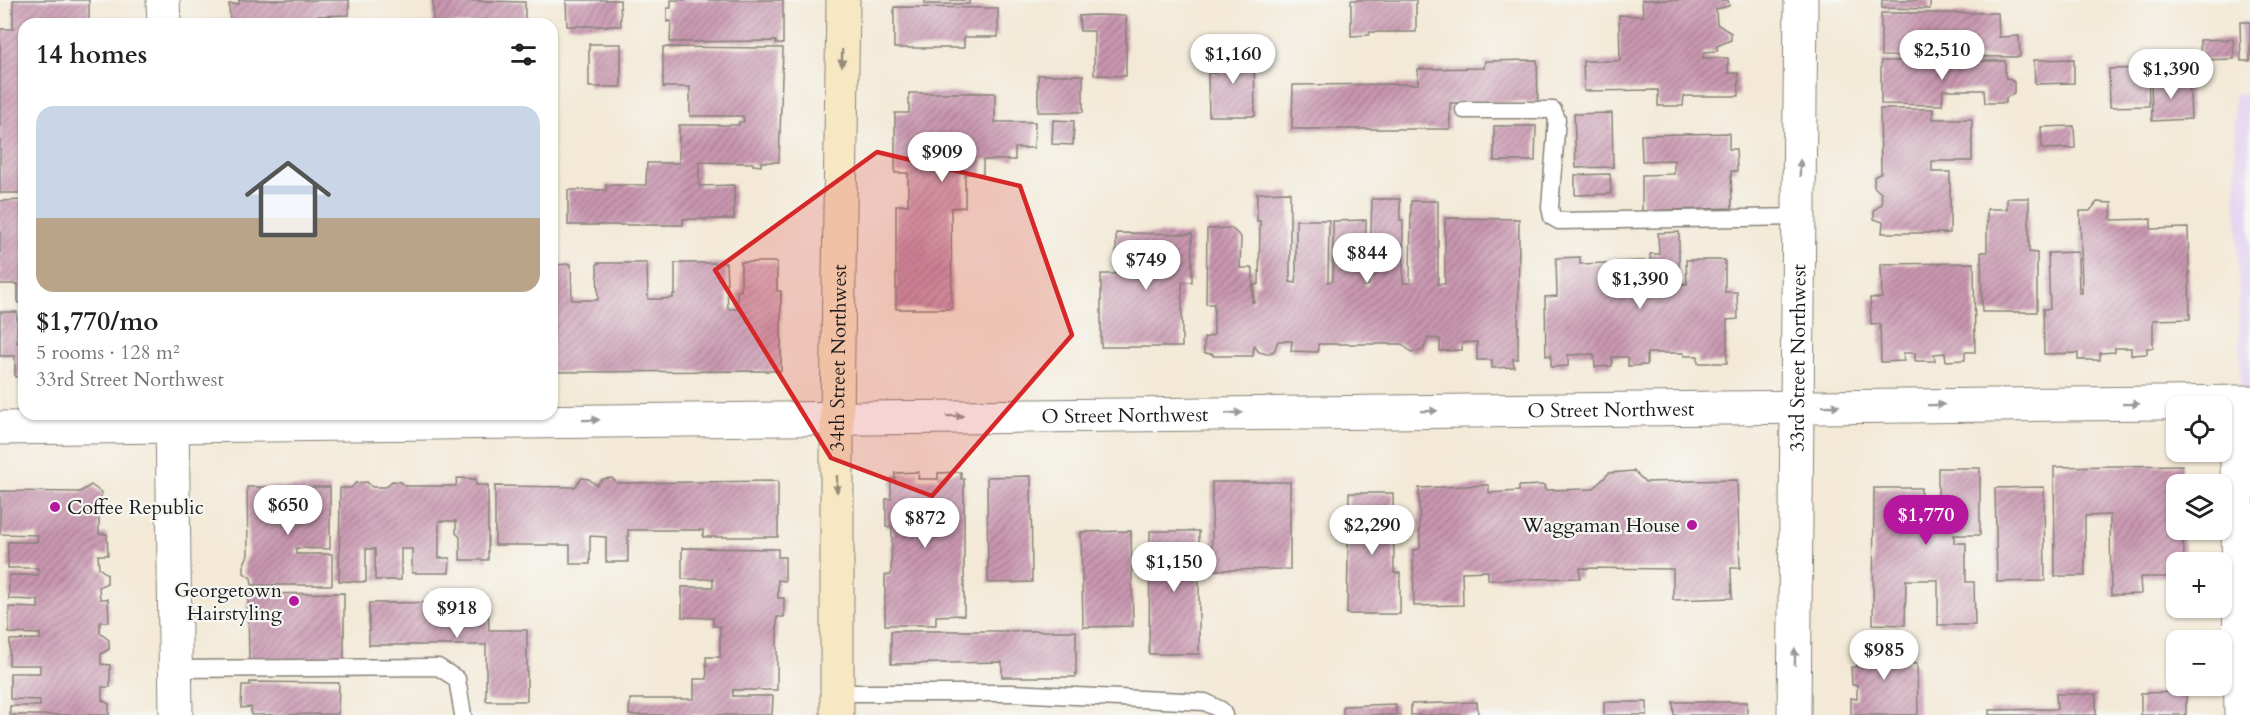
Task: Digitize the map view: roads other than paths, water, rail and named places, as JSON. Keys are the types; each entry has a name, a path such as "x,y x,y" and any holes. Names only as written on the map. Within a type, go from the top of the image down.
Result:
{"street":[{"path":"163,0 164,18"},
{"name":"34th Street Northwest","path":"837,704 837,417 843,0"},
{"name":"33rd Street Northwest","path":"1794,715 1801,0"},
{"path":"2241,715 2243,402"},
{"name":"O Street Northwest","path":"558,418 2243,402"},
{"path":"172,420 177,715"},
{"name":"O Street Northwest","path":"0,428 172,420"}],"lane":[{"path":"1464,110 1553,110 1557,119 1550,207 1552,217 1559,221 1799,217"},
{"path":"176,669 438,667 457,679 463,715"},
{"path":"837,704 1011,693 1205,702 1221,710 1224,715"}],"place":[{"name":"Coffee Republic","path":"55,507"},
{"name":"Waggaman House","path":"1692,525"},
{"name":"Georgetown Hairstyling","path":"294,601"}]}
